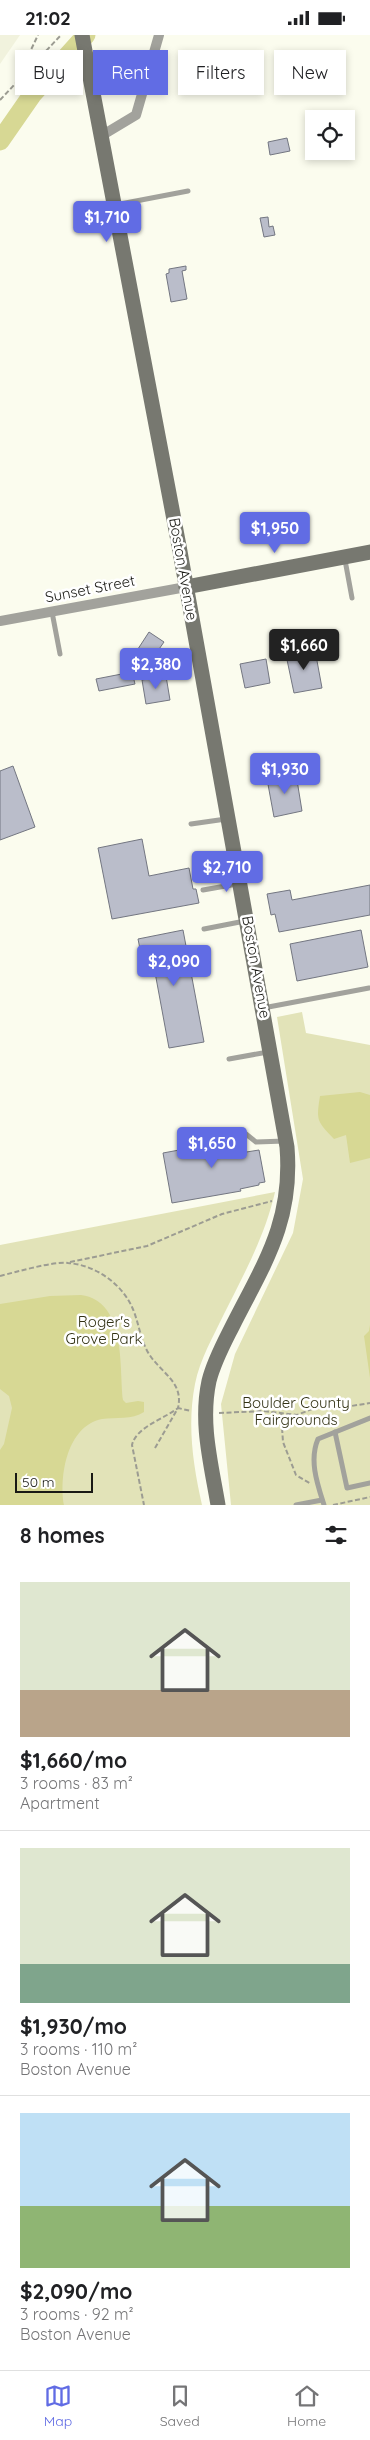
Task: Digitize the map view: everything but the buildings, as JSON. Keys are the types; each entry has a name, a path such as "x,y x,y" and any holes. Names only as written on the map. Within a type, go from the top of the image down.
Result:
{"street":[{"name":"Boston Avenue","path":"82,35 248,921 286,1141 289,1172 281,1225 218,1355 209,1380 204,1413 205,1433 218,1505"},
{"path":"101,137 136,115 159,35"},
{"path":"186,587 370,552"},
{"name":"Sunset Street","path":"0,621 186,587"}],"lane":[{"path":"115,205 188,191"},
{"path":"345,557 352,599"},
{"path":"52,612 60,653"},
{"path":"191,824 229,818"},
{"path":"203,890 241,883"},
{"path":"204,929 248,921"},
{"path":"263,1008 369,988"},
{"path":"229,1059 270,1052"},
{"path":"246,1134 256,1142 286,1141"},
{"path":"296,1505 323,1503 313,1450 318,1439 370,1418"},
{"path":"335,1432 347,1488 370,1483"}],"path":[{"path":"30,50 38,35"},
{"path":"48,50 61,35"},
{"path":"0,100 15,85"},
{"path":"0,1275 147,1245 222,1214 273,1201"},
{"path":"67,1262 105,1276 117,1285 126,1296 137,1319 147,1351 176,1386 179,1399 178,1409 155,1448"},
{"path":"216,1413 263,1411 297,1415 317,1407 346,1407 370,1403"},
{"path":"144,1505 132,1445 134,1439 140,1432 178,1409 191,1411"},
{"path":"281,1413 283,1442 296,1475 308,1484 318,1483"},
{"path":"333,1505 370,1497"}],"shaded area":[{"path":"0,35 20,35 0,64"},
{"path":"360,1092 370,1095 370,1158 350,1163 346,1135 334,1139 319,1120 320,1096"},
{"path":"81,1295 96,1300 106,1309 113,1322 118,1338 123,1400 126,1403 144,1402 144,1412 129,1417 102,1419 90,1424 81,1431 73,1442 65,1467 63,1480 64,1505 0,1505 0,1450 4,1444 12,1408 9,1396 0,1389 0,1304 50,1296"},
{"path":"370,1325 370,1378 364,1336 369,1331"}],"green space":[{"name":"Boulder County Fairgrounds","path":"302,1012 306,1033 370,1045 370,1505 231,1505 221,1404 235,1354 293,1233 303,1179 277,1017"},
{"name":"Roger's Grove Park","path":"275,1192 260,1239 207,1348 195,1384 191,1430 196,1475 202,1505 0,1505 0,1245"}],"waterway":[{"path":"0,141 32,95 86,35"}]}
